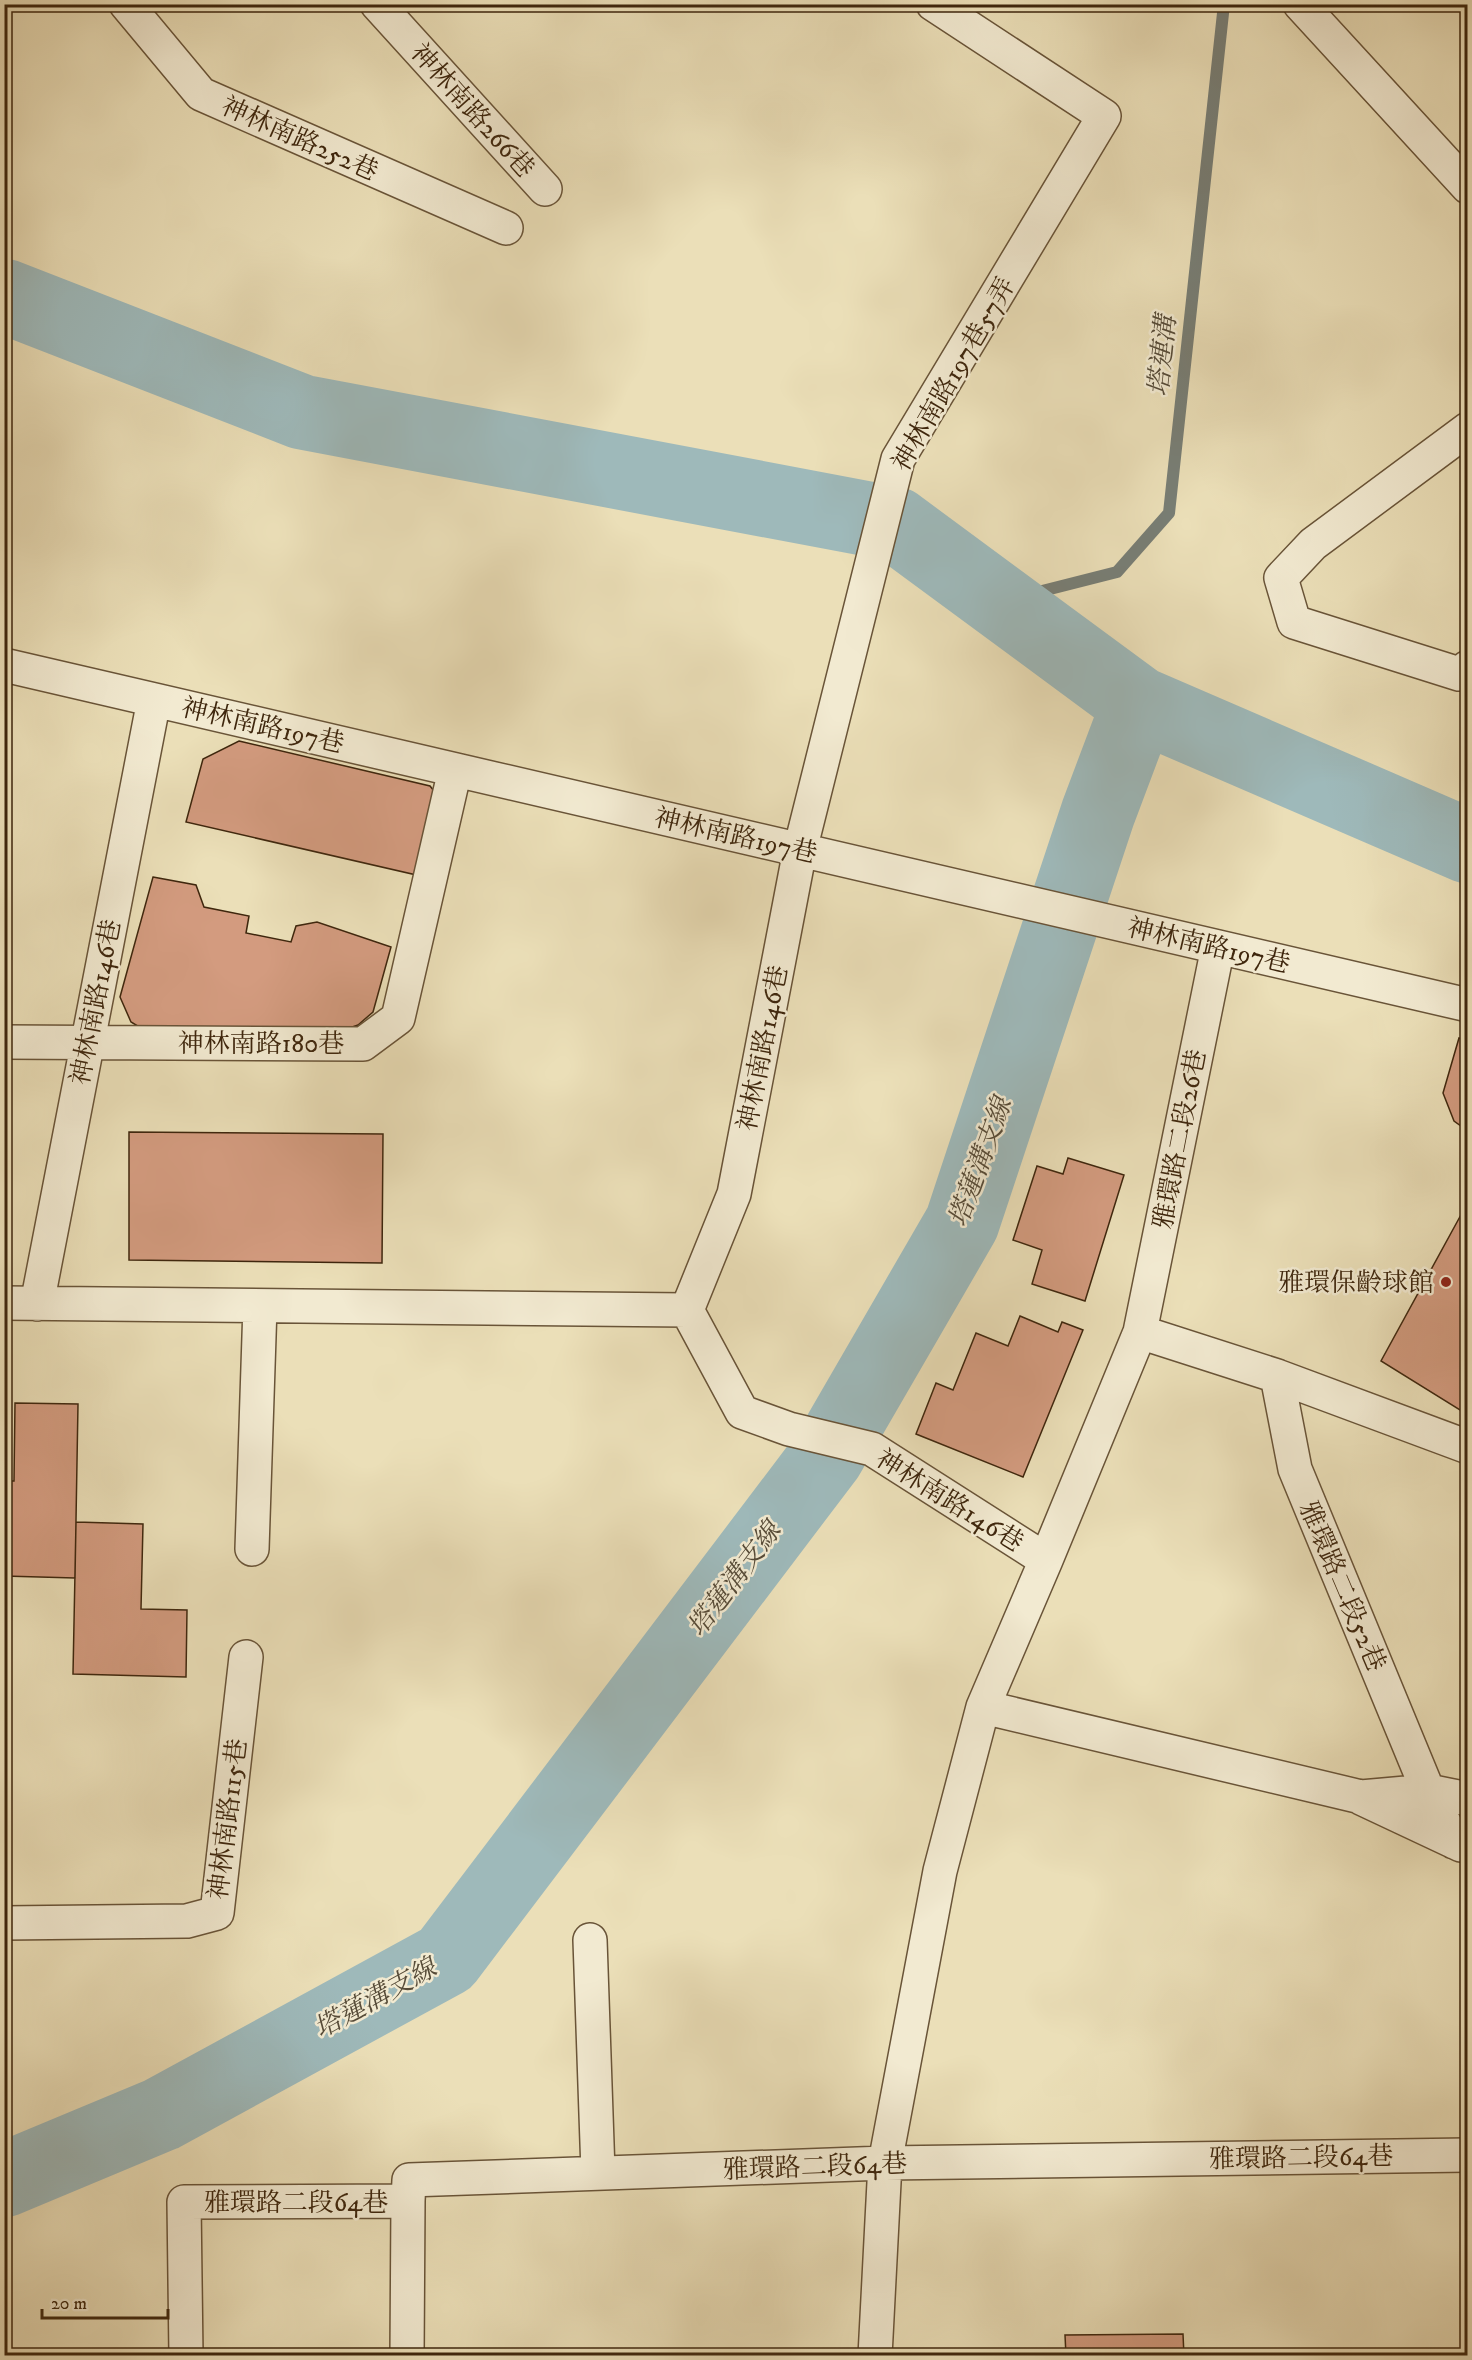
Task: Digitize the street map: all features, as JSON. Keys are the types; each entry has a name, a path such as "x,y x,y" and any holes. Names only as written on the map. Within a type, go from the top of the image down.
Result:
{"street":[{"name":"神林南路252巷","path":"126,4 201,94 506,228"},
{"name":"神林南路266巷","path":"377,4 545,189"},
{"name":"神林南路197巷57弄","path":"800,850 898,459 1104,116 933,4"},
{"path":"1300,4 1467,187"},
{"path":"1467,429 1313,544 1281,578 1294,622 1459,674 1467,667"},
{"name":"神林南路197巷","path":"4,665 1467,1005"},
{"name":"神林南路146巷","path":"37,1304 154,700"},
{"name":"神林南路180巷","path":"4,1042 363,1044 398,1018 455,770"},
{"name":"神林南路146巷","path":"800,850 734,1194 687,1310 742,1412 789,1429 872,1449 1046,1560 983,1707 940,1871 885,2163 875,2355"},
{"name":"雅環路二段26巷","path":"1046,1560 1140,1332 1218,946"},
{"path":"4,1304 687,1310"},
{"path":"252,1550 260,1306"},
{"path":"1140,1332 1277,1376 1467,1447"},
{"name":"雅環路二段52巷","path":"1277,1376 1295,1469 1428,1791 1461,1845"},
{"name":"神林南路115巷","path":"4,1923 187,1922 217,1913 246,1657"},
{"name":"雅環路二段52巷","path":"983,1707 1361,1797 1461,1845"},
{"name":"雅環路二段52巷","path":"1361,1797 1428,1791 1467,1799"},
{"path":"590,1940 598,2172"},
{"name":"雅環路二段64巷","path":"186,2355 184,2202 408,2201 409,2181 598,2172 885,2163 1467,2155"},
{"path":"407,2355 408,2201"}],"building":[{"path":"239,741 430,786 449,810 434,879 186,822 203,759"},
{"path":"153,877 196,885 204,907 249,916 246,933 291,942 296,926 317,922 391,947 373,1012 358,1025 335,1033 154,1036 131,1022 120,997"},
{"path":"1459,1038 1468,1040 1468,1131 1454,1121 1443,1093"},
{"path":"129,1132 383,1134 382,1263 129,1260"},
{"path":"1068,1158 1124,1175 1085,1301 1032,1284 1042,1250 1013,1240 1037,1166 1063,1174"},
{"name":"雅環保齡球館","path":"1468,1202 1468,1415 1381,1361"},
{"path":"1020,1316 1058,1332 1062,1322 1083,1330 1023,1477 916,1434 936,1383 953,1390 976,1333 1008,1346"},
{"path":"15,1403 78,1404 75,1578 4,1576 4,1481 14,1481"},
{"path":"76,1522 143,1524 141,1609 187,1610 186,1677 73,1674"},
{"path":"1183,2334 1184,2356 1066,2356 1065,2335"},
{"path":"1066,2352 1066,2356 1013,2356 1013,2353"}],"waterway":[{"name":"塔連溝","path":"999,602 1117,572 1169,513 1224,4"},
{"path":"4,296 302,412 895,524 1139,704 1468,846"},
{"name":"塔蓮溝支線","path":"4,2180 162,2114 446,1959 827,1456 962,1223 1098,813 1139,704"}],"place":[{"name":"雅環保齡球館","path":"1446,1282"}]}
